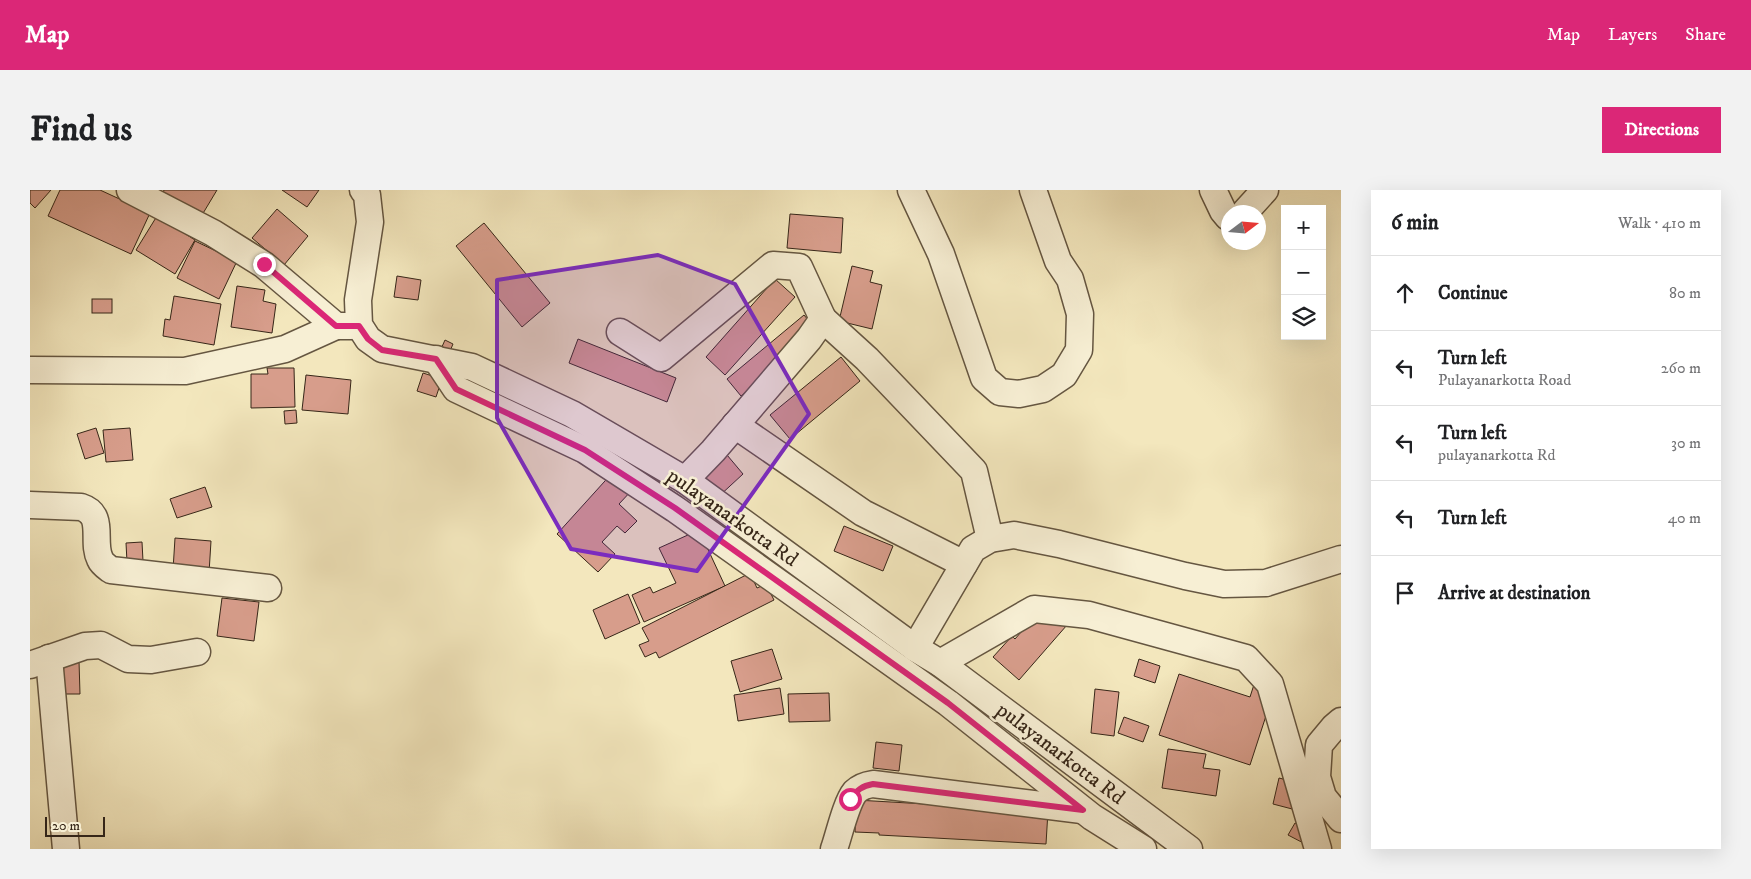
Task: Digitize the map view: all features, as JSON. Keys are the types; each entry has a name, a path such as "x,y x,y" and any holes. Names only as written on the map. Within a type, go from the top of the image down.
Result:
{"street":[{"name":"pulayanarkotta Rd","path":"130,190 214,233 264,264 382,350 472,367 572,414 685,480 915,648 940,663 1189,849"},
{"path":"911,190 941,254 984,378 1000,392 1019,394 1043,388 1064,375 1079,350 1080,314 1076,297 1070,279 1058,261 1033,190"},
{"path":"1213,190 1221,208"},
{"path":"1252,205 1265,190"},
{"path":"30,370 185,371 285,349 348,326 358,300 370,222 369,192"},
{"path":"620,332 662,358 773,264 799,266 823,319 867,359 974,471 990,539"},
{"path":"685,480 809,339 823,319"},
{"path":"436,359 456,389 585,450 675,508 948,703 1092,817 1143,849"},
{"path":"735,425 863,512 964,564"},
{"path":"30,505 82,507 89,510 95,516 98,557 111,570 268,588"},
{"path":"915,648 973,549 990,539 1014,535 1224,584 1266,583 1341,559"},
{"path":"940,663 1034,609 1089,614 1246,658 1270,684 1318,849"},
{"path":"66,849 39,661 85,646 101,645 128,659 151,660 197,652"},
{"path":"1341,721 1319,745 1317,777 1323,797 1341,818"},
{"path":"834,849 850,799 863,786 873,784 1083,810"}],"highlighted area":[{"path":"658,255 735,284 809,414 697,571 571,549 497,418 497,280"}],"building":[{"path":"30,190 51,190 35,208 30,203"},
{"path":"60,190 100,190 150,213 131,254 48,216"},
{"path":"164,190 217,190 202,215 163,192"},
{"path":"282,190 319,190 307,207"},
{"path":"277,209 308,236 284,265 252,238"},
{"path":"790,214 843,218 841,253 787,248"},
{"path":"157,216 195,240 175,274 136,250"},
{"path":"484,223 550,303 522,327 456,246"},
{"path":"195,241 237,261 219,299 177,278"},
{"path":"852,266 873,271 870,282 882,285 872,329 839,321"},
{"path":"397,276 421,280 418,300 394,297"},
{"path":"775,279 795,297 725,375 706,357"},
{"path":"237,286 265,290 263,301 276,304 272,333 231,327"},
{"path":"174,296 221,304 214,345 163,336 165,319 170,320"},
{"path":"92,299 112,299 112,313 92,313"},
{"path":"804,315 818,332 741,396 727,379"},
{"path":"578,339 676,378 667,402 569,363"},
{"path":"445,340 453,344 442,370 433,367"},
{"path":"841,357 860,381 790,439 770,415"},
{"path":"267,368 294,368 295,407 251,408 251,374 268,374"},
{"path":"423,373 442,379 436,397 417,391"},
{"path":"306,375 351,380 348,414 302,410"},
{"path":"296,410 297,423 285,424 284,411"},
{"path":"96,428 104,453 85,459 77,434"},
{"path":"130,428 133,460 106,462 103,430"},
{"path":"722,449 743,474 717,498 695,474"},
{"path":"614,471 633,489 619,504 637,521 625,533 617,526 602,542 615,554 598,572 557,534"},
{"path":"205,487 212,507 177,518 170,499"},
{"path":"844,526 893,546 883,571 834,551"},
{"path":"699,530 725,586 644,622 632,595 650,587 653,593 676,583 659,548"},
{"path":"175,538 211,541 209,573 173,570"},
{"path":"142,542 143,561 127,562 126,543"},
{"path":"750,573 757,588 766,584 774,600 659,658 656,652 645,657 639,645 649,641 642,628"},
{"path":"628,594 640,623 605,639 593,610"},
{"path":"1051,597 1074,617 1019,680 993,657 1012,636 1015,639"},
{"path":"222,598 259,602 254,641 217,636"},
{"path":"772,649 782,679 740,692 731,661"},
{"path":"1139,659 1160,666 1155,683 1134,676"},
{"path":"41,661 79,661 80,694 41,694"},
{"path":"1258,672 1278,679 1250,765 1159,735 1179,674 1250,697"},
{"path":"780,688 784,714 738,721 734,695"},
{"path":"1095,689 1119,692 1114,736 1091,733"},
{"path":"829,693 830,721 789,722 788,694"},
{"path":"1124,717 1149,726 1143,742 1118,733"},
{"path":"876,742 902,745 899,771 873,768"},
{"path":"1168,749 1206,754 1203,768 1220,770 1216,796 1162,788"},
{"path":"1279,778 1303,784 1296,810 1273,804"},
{"path":"856,800 1048,811 1046,844 855,832"},
{"path":"1295,823 1320,835 1313,848 1288,835"}],"route":[{"path":"264,264 336,326 359,326 368,339 382,350 436,359 456,389 585,450 675,508 948,703 1083,810 873,784 863,786 850,799"}]}
